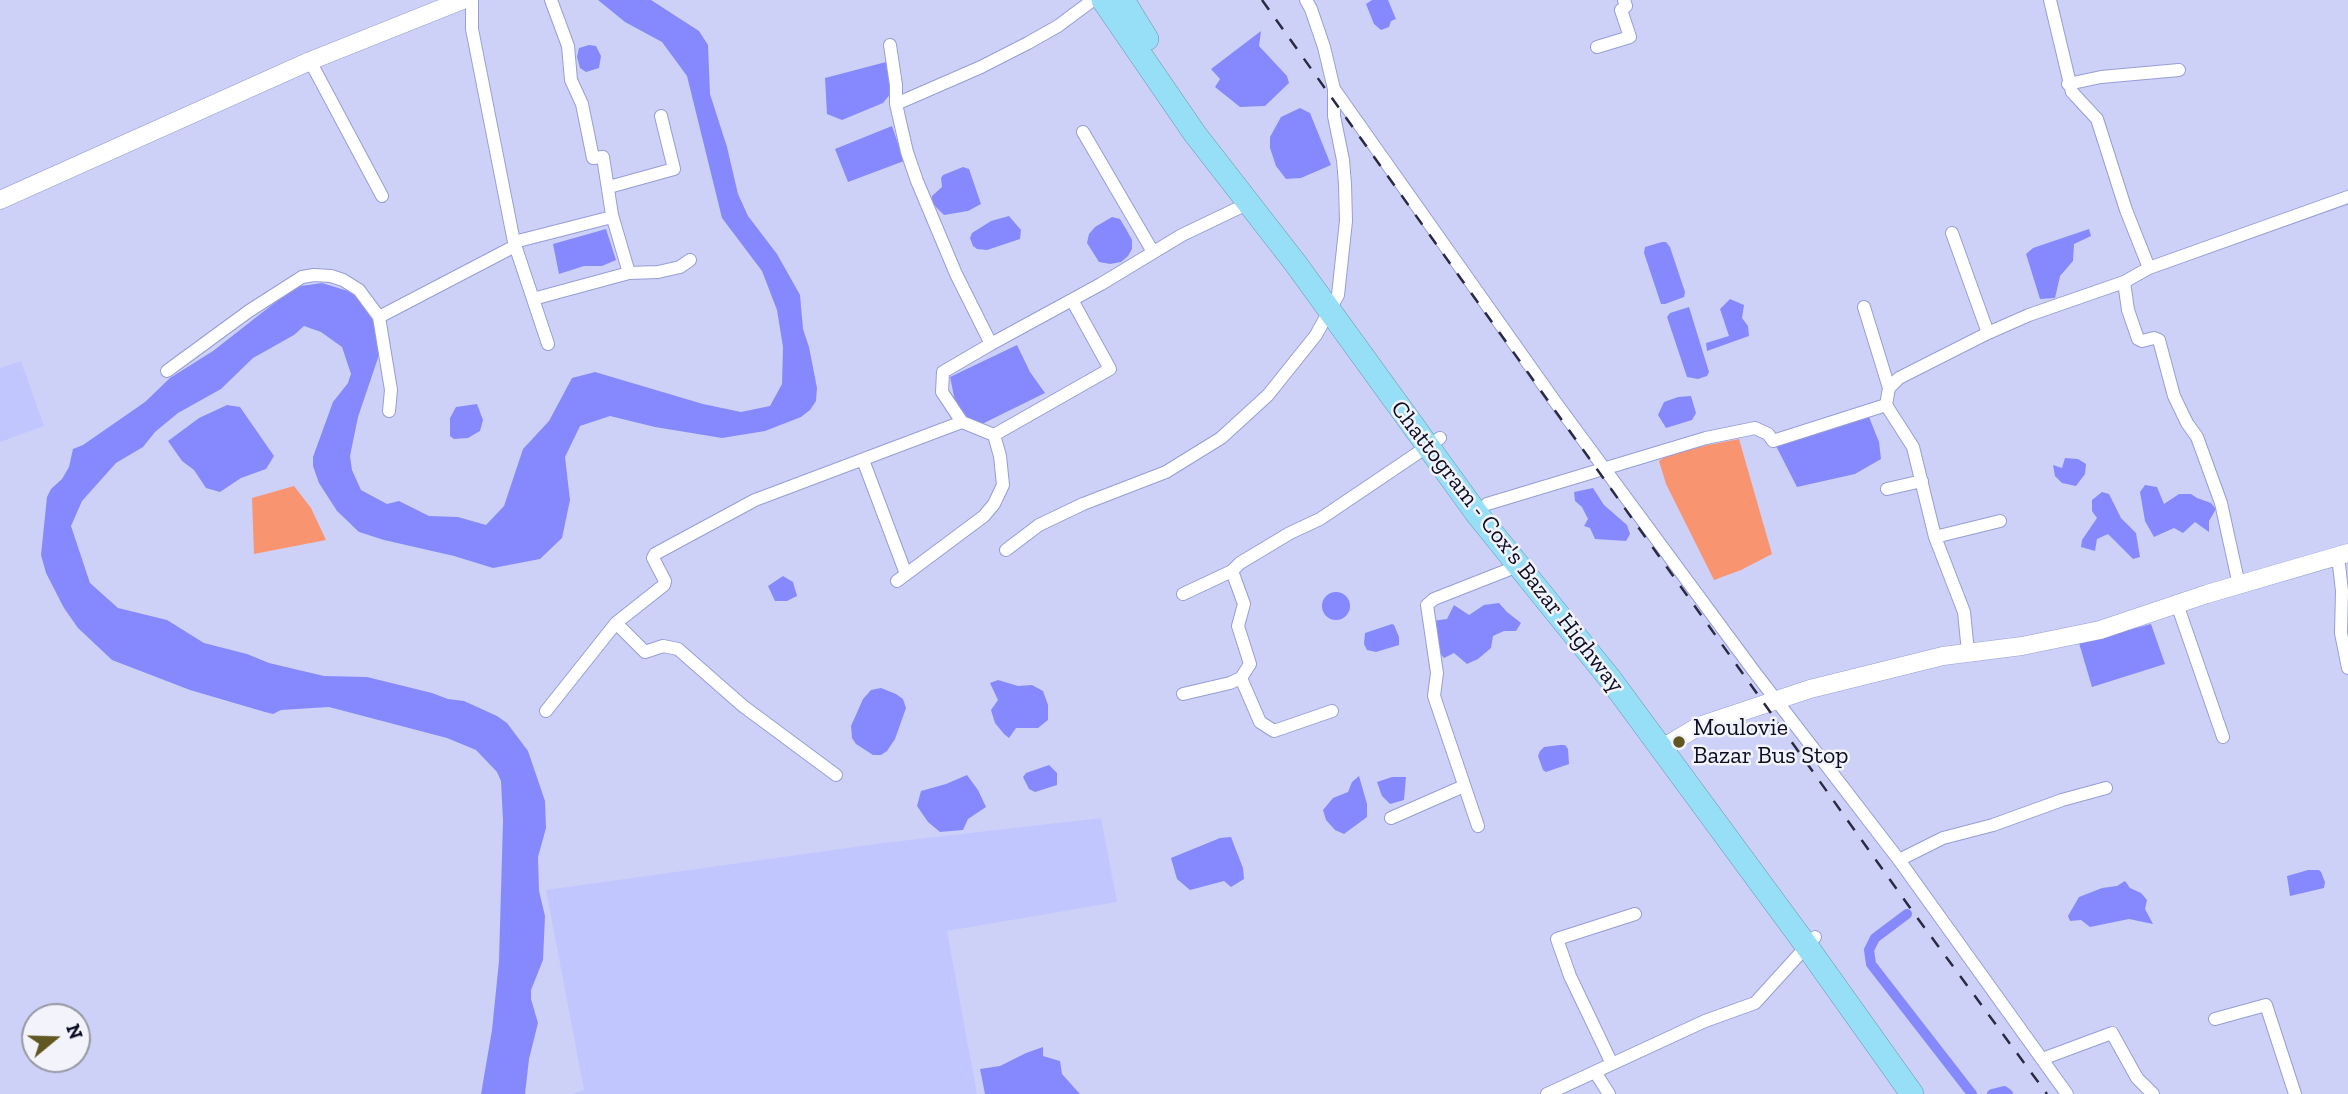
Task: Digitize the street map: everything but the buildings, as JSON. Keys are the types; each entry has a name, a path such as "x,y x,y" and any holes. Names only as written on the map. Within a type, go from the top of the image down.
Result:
{"highway":[{"name":"Chattogram - Cox's Bazar Highway","path":"1102,0 1195,134 1249,203 1334,303"},
{"name":"Chattogram - Cox's Bazar Highway","path":"1122,0 1161,61 1434,442 1518,566 1665,746"},
{"name":"Chattogram - Cox's Bazar Highway","path":"1434,442 1487,504 1926,1094"},
{"name":"Chattogram - Cox's Bazar Highway","path":"1810,941 1912,1094"}],"street":[{"path":"0,200 310,61 463,0"},
{"path":"472,0 472,29 515,244 548,344"},
{"path":"551,0 568,46 571,80 582,103 593,158 603,157 612,217 629,273"},
{"path":"896,104 981,67 1027,43 1058,26 1093,0"},
{"path":"1006,550 1039,525 1083,504 1166,472 1220,438 1290,370 1316,335 1334,303 1346,221 1343,160 1334,116 1334,89 1325,47 1306,0"},
{"path":"1597,47 1630,37 1621,10 1626,6 1624,0"},
{"path":"2050,0 2068,83 2076,98 2097,119 2126,210 2149,268"},
{"path":"890,45 896,104 907,152 956,274 991,344"},
{"path":"310,61 382,196"},
{"path":"2068,83 2179,69"},
{"path":"1334,89 1504,331 1776,699 1899,860 2067,1094"},
{"path":"609,187 674,169 661,116"},
{"path":"1083,132 1153,252"},
{"path":"1889,388 1899,378 1988,332 2124,282 2149,268 2348,197"},
{"path":"994,435 962,422 942,392 943,373 1153,252 1249,203"},
{"path":"379,317 515,244 612,217"},
{"path":"1952,233 1988,332"},
{"path":"533,299 629,273 658,272 680,267 690,260"},
{"path":"167,371 249,311 302,277 322,275 343,280 359,290 379,317 391,390 389,411"},
{"path":"2124,282 2128,310 2138,339 2159,340 2174,396 2197,437 2221,503 2239,585"},
{"path":"994,435 1110,369 1072,300"},
{"path":"1864,307 1889,388 1886,405 1913,447 1936,537 1964,612 1968,652"},
{"path":"1487,504 1706,438 1755,428 1768,434 1773,441 1886,405"},
{"path":"547,711 616,623 664,585 653,558 655,554 755,500 962,422"},
{"path":"863,460 902,577 984,516 1000,495 1003,485 1000,456 994,435"},
{"path":"1183,594 1232,570 1260,549 1320,519 1434,442"},
{"path":"1887,489 1922,481"},
{"path":"1936,537 2000,520"},
{"path":"1665,746 1699,726 1776,699 1943,656 2022,646 2101,630 2343,554 2341,633 2348,668"},
{"path":"1478,826 1434,696 1437,673 1427,605 1434,599 1518,566"},
{"path":"1183,694 1208,690 1241,678 1250,664 1238,626 1244,604 1232,570"},
{"path":"2177,604 2223,737"},
{"path":"616,623 645,652 663,646 678,649 743,706 836,775"},
{"path":"1241,678 1260,722 1274,731 1332,711"},
{"path":"1391,818 1464,786"},
{"path":"1899,860 1942,838 1993,825 2062,800 2106,788"},
{"path":"1612,1064 1570,976 1557,939 1635,914"},
{"path":"1547,1094 1705,1021 1755,1003 1810,941"},
{"path":"2215,1019 2266,1004 2295,1094"},
{"path":"2042,1059 2112,1033 2137,1078 2153,1094"},
{"path":"1595,1072 1609,1094"}],"shaded area":[{"path":"598,0 651,0 699,31 708,45 710,94 738,194 748,216 777,254 800,295 803,329 817,388 816,401 810,410 801,417 765,431 722,438 655,427 610,416 580,426 565,457 570,500 562,538 540,559 493,568 359,532 337,511 319,483 313,457 333,402 348,383 351,374 342,347 321,332 304,326 294,335 253,358 221,389 178,413 155,432 143,447 116,463 82,501 71,526 90,583 118,608 167,620 204,643 247,654 269,663 324,676 367,677 464,701 507,723 528,751 545,801 546,828 538,857 539,891 545,916 543,960 531,990 538,1023 529,1059 525,1094 481,1094 492,1030 499,961 503,821 501,781 497,772 476,750 447,738 329,707 281,710 273,714 190,690 112,660 78,628 46,573 41,555 47,497 69,467 73,449 83,445 145,402 170,378 213,351 291,290 322,283 348,291 360,299 371,314 377,335 379,355 358,417 350,456 352,470 361,490 387,504 399,501 429,516 458,517 486,525 504,506 523,449 549,421 572,378 595,372 703,404 741,412 770,406 782,384 783,347 777,310 762,271 722,218 687,76 662,42 625,22"},
{"path":"1372,0 1388,0 1396,19 1391,21 1389,27 1381,30 1374,24 1366,4"},
{"path":"1261,31 1259,46 1287,76 1289,83 1265,106 1240,107 1215,87 1220,79 1211,69"},
{"path":"596,46 601,56 599,68 586,72 580,68 577,57 579,48"},
{"path":"886,62 891,69 892,92 883,103 842,120 827,114 825,78"},
{"path":"1300,108 1310,113 1331,165 1301,178 1286,179 1276,166 1270,148 1270,137 1281,117"},
{"path":"892,126 904,161 848,182 835,149"},
{"path":"963,167 969,169 981,204 968,211 944,215 932,203 932,196 942,187 943,175"},
{"path":"1009,216 1021,230 1020,239 987,250 973,246 970,238 972,233 991,221"},
{"path":"1112,217 1120,219 1132,240 1132,249 1121,262 1110,264 1099,262 1087,243 1089,234 1095,227"},
{"path":"606,229 616,260 602,266 584,266 559,274 553,244"},
{"path":"2089,229 2091,236 2074,244 2073,261 2060,276 2055,298 2040,299 2026,254 2033,248"},
{"path":"1666,242 1670,247 1685,292 1684,297 1665,304 1661,304 1644,253 1645,247"},
{"path":"1730,299 1744,305 1742,318 1748,326 1749,336 1707,351 1706,343 1729,336 1720,309"},
{"path":"1689,307 1709,372 1707,376 1698,379 1687,377 1667,317 1670,313"},
{"path":"1017,345 1030,372 1045,393 984,423 969,423 956,406 950,377"},
{"path":"21,361 44,426 0,442 0,368"},
{"path":"1691,396 1696,413 1692,420 1666,428 1658,415 1664,402"},
{"path":"477,404 483,420 480,431 468,438 454,439 450,436 450,418 456,407"},
{"path":"227,405 240,407 274,456 266,469 241,478 220,492 206,488 168,441 199,418"},
{"path":"1869,417 1879,442 1881,459 1855,474 1797,487 1775,444"},
{"path":"1739,439 1772,554 1714,580 1666,484 1659,461 1666,456"},
{"path":"2065,458 2078,459 2086,464 2085,474 2076,486 2062,483 2055,476 2053,465 2062,468"},
{"path":"2145,485 2157,487 2164,504 2179,494 2191,494 2211,503 2216,509 2209,521 2209,532 2195,522 2183,533 2174,528 2154,537 2145,521 2140,492"},
{"path":"294,486 311,508 326,540 254,554 252,498"},
{"path":"1593,488 1604,505 1627,525 1630,534 1626,541 1595,539 1590,528 1584,526 1588,519 1582,507 1575,501 1574,492"},
{"path":"2102,492 2109,494 2121,518 2136,533 2140,557 2133,559 2108,534 2097,539 2095,551 2081,547 2082,540 2097,518 2092,511 2092,500"},
{"path":"783,576 793,582 797,596 787,601 775,601 768,586"},
{"path":"1336,592 1346,596 1350,606 1346,616 1336,620 1326,616 1322,606 1326,596"},
{"path":"1499,603 1521,623 1516,631 1504,631 1493,636 1491,648 1478,659 1467,664 1454,653 1444,658 1436,649 1432,621 1447,619 1454,605 1469,615 1484,605"},
{"path":"1392,624 1399,637 1399,645 1376,652 1367,650 1364,644 1365,633"},
{"path":"2151,624 2165,664 2092,687 2079,643"},
{"path":"998,680 1018,686 1032,685 1043,691 1048,705 1048,720 1038,728 1016,728 1009,738 1004,734 995,723 991,710 998,700 990,683"},
{"path":"881,688 903,699 906,708 895,739 887,751 881,755 873,755 856,744 852,738 851,726 863,699 871,690"},
{"path":"1565,745 1568,749 1569,764 1546,772 1543,770 1538,756 1540,751 1544,747"},
{"path":"1049,765 1057,773 1057,785 1035,792 1029,789 1023,777 1026,773"},
{"path":"967,775 986,807 968,819 963,830 940,832 928,822 917,806 921,791"},
{"path":"1359,776 1367,804 1367,817 1344,834 1335,830 1326,820 1323,810 1333,798 1348,792 1352,782"},
{"path":"1392,777 1406,777 1404,800 1390,804 1382,796 1377,782"},
{"path":"1101,818 1117,902 947,931 977,1094 572,1094 584,1090 546,890 883,843"},
{"path":"1231,837 1243,868 1244,879 1231,887 1224,881 1190,890 1177,879 1171,858 1220,838"},
{"path":"2308,870 2321,872 2324,888 2290,896 2287,876"},
{"path":"2125,881 2147,900 2145,909 2153,924 2129,919 2090,927 2081,920 2070,921 2068,916 2079,897"},
{"path":"1043,1047 1043,1056 1060,1061 1062,1074 1080,1094 985,1094 980,1069 1000,1066"}],"waterway":[{"path":"1907,914 1875,938 1869,950 1871,964 1972,1094"},
{"path":"1992,1094 2004,1091 2008,1094"}],"railway":[{"path":"1262,0 1913,912 2047,1094"}],"place":[{"name":"Moulovie Bazar Bus Stop","path":"1679,742"}]}
